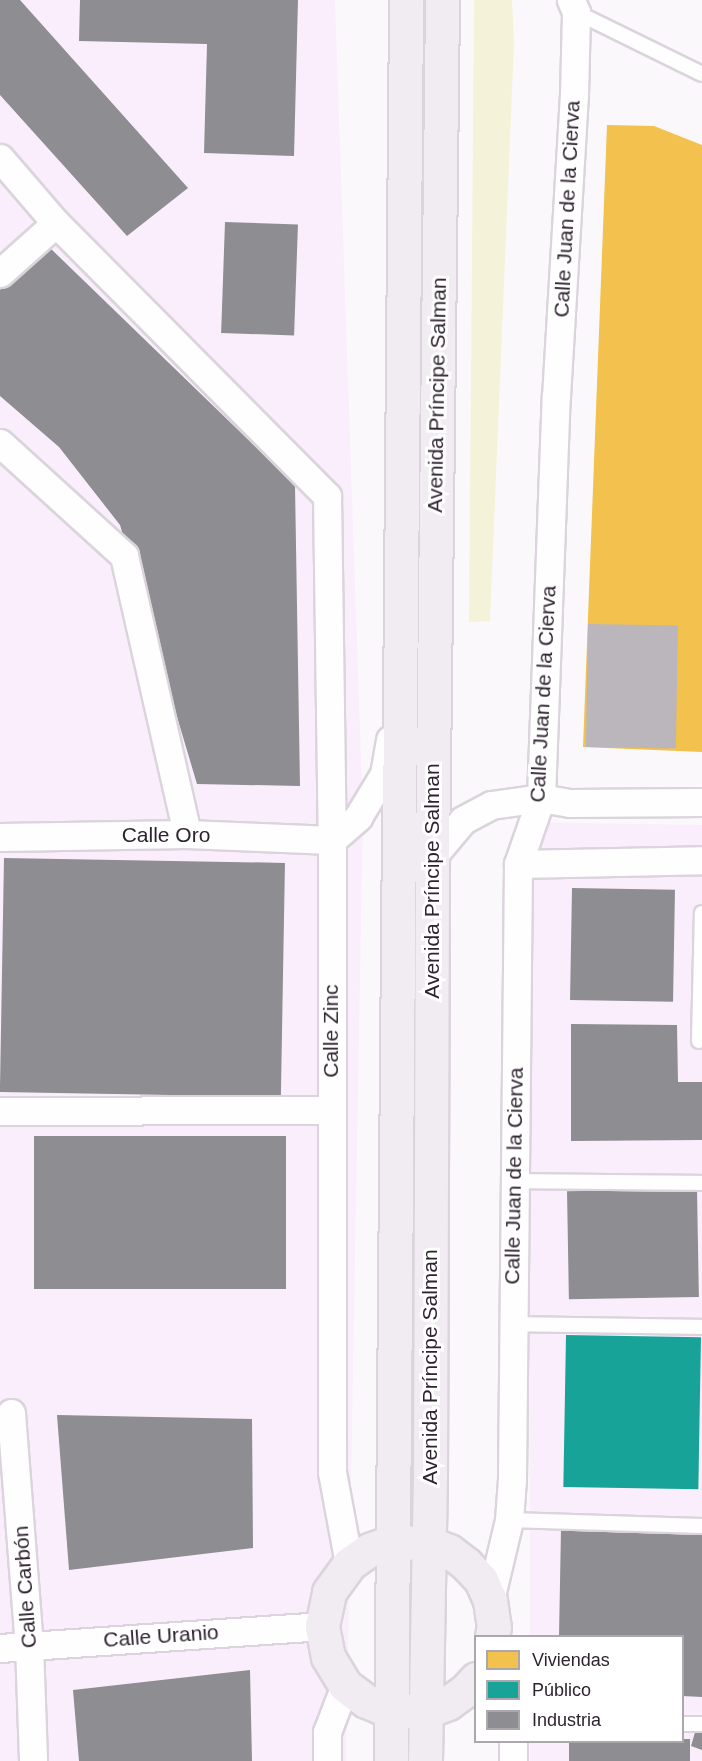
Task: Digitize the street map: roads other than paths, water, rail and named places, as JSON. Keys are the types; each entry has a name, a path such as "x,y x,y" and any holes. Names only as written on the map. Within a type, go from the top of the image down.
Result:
{"main road":[{"name":"Avenida Príncipe Salman","path":"391,1761 392,1542 396,1463 406,0"},
{"name":"Avenida Príncipe Salman","path":"424,1761 427,1711 429,1543 432,856 442,0"},
{"path":"474,1681 448,1703 427,1711 390,1711 366,1701 345,1685 328,1657 322,1626 329,1592 349,1563 369,1550 392,1542 429,1543 449,1551 466,1563 481,1580 490,1600 492,1635"}],"street":[{"name":"Calle Juan de la Cierva","path":"490,1600 509,1520 512,1479 518,864 541,798 574,6"},
{"path":"0,158 56,223 0,273"},
{"name":"Calle Zinc","path":"56,223 327,496 332,840 332,1472 349,1563"},
{"path":"0,443 124,556 187,834"},
{"path":"332,840 358,818 384,774 402,663"},
{"path":"432,856 462,820 491,805 541,798 570,803 702,802"},
{"name":"Calle Oro","path":"0,837 187,834 332,840"},
{"path":"518,864 702,860"},
{"path":"0,1110 331,1110"},
{"name":"Calle Carbón","path":"11,1413 29,1646 33,1761"},
{"name":"Calle Uranio","path":"0,1648 322,1626"},
{"path":"327,1761 327,1732 345,1685"},
{"path":"513,1743 513,1761"}],"lane":[{"path":"574,6 702,74"},
{"path":"699,1041 702,913"},
{"path":"514,1181 702,1183"},
{"path":"513,1324 702,1327"},
{"path":"509,1520 702,1526"},
{"path":"684,1724 702,1724"}]}
